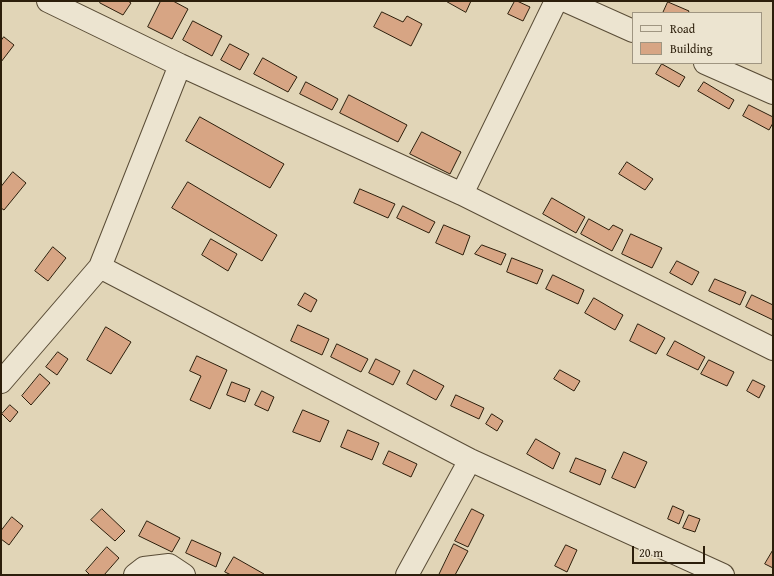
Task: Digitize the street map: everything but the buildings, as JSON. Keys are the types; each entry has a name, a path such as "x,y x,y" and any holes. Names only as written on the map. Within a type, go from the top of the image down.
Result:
{"street":[{"path":"48,1 180,65 462,194 773,348"},
{"path":"462,194 556,1"},
{"path":"566,1 632,31"},
{"path":"707,64 773,93"},
{"path":"1,382 100,267 180,65"},
{"path":"100,267 470,460 715,573"},
{"path":"406,575 470,460"},
{"path":"135,575 144,568 169,565 184,575"}]}
